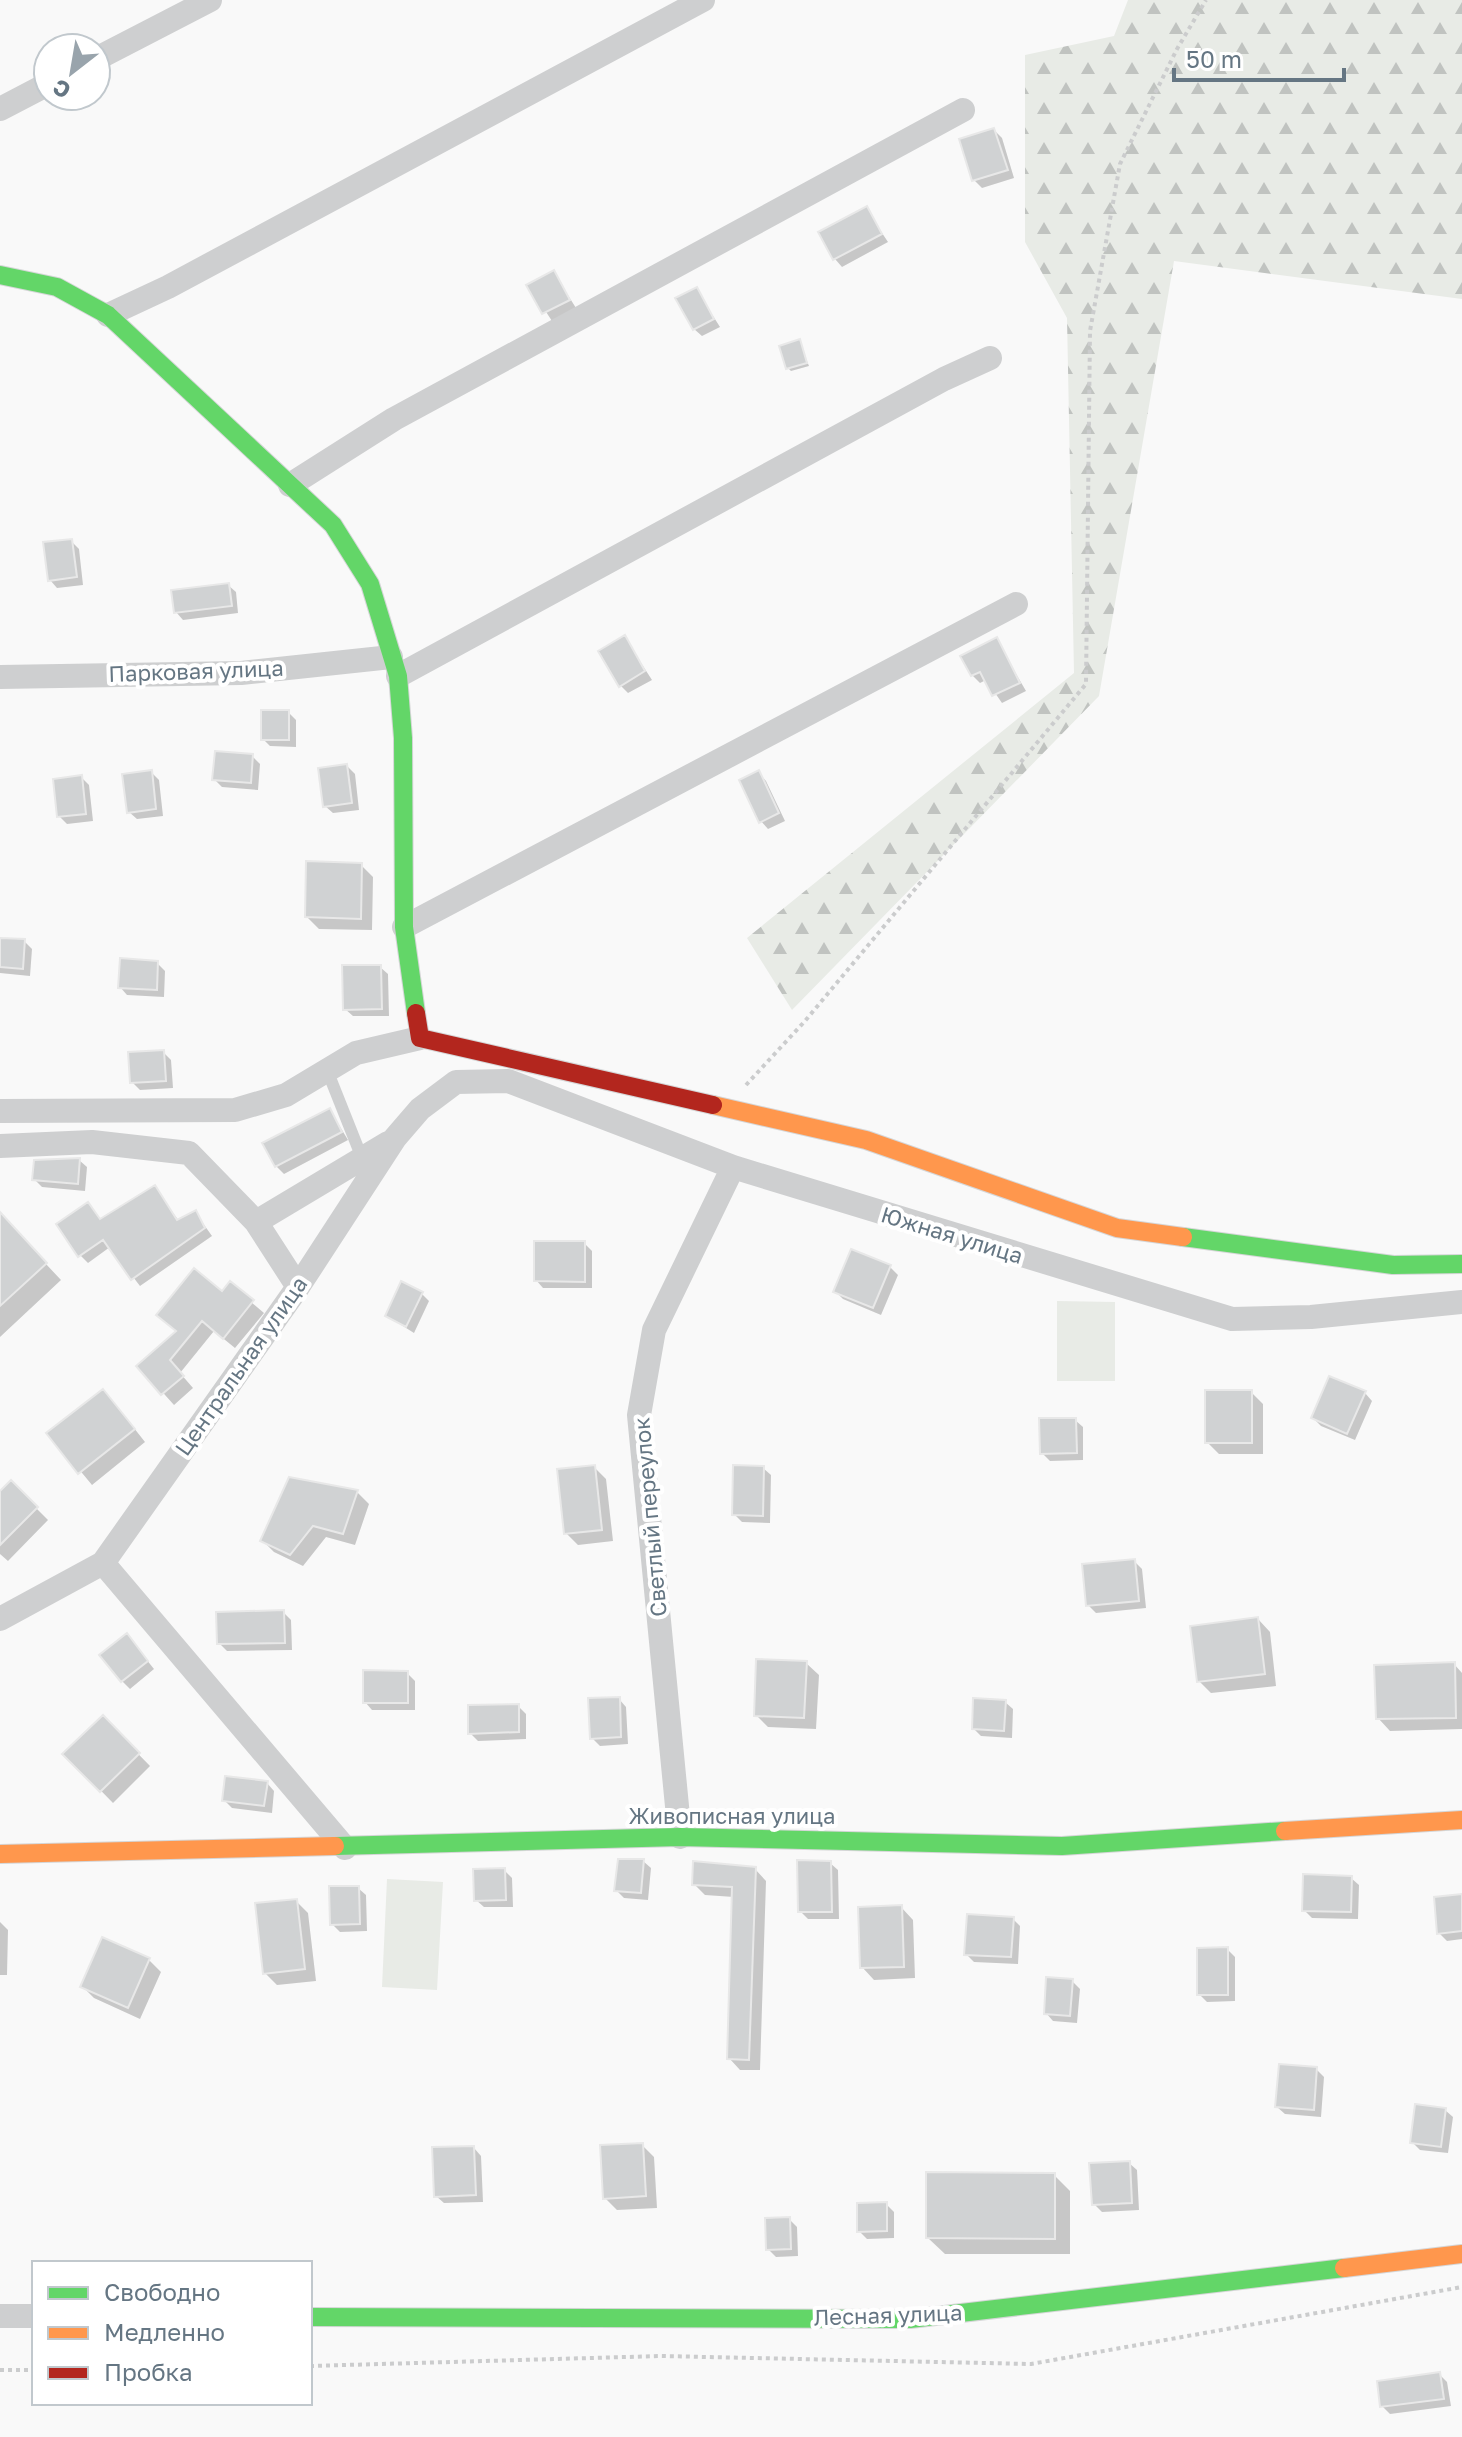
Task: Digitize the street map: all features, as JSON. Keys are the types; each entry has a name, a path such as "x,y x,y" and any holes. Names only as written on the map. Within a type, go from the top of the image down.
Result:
{"street":[{"path":"112,51 210,0"},
{"path":"108,315 223,258 703,0"},
{"path":"0,109 32,92"},
{"path":"290,485 394,419 963,110"},
{"path":"0,275 43,279 85,299 108,315 333,525 370,584 394,666 403,738 404,927 420,1038"},
{"path":"394,666 944,379 990,358"},
{"path":"404,927 1016,604"},
{"name":"Парковая улица","path":"0,677 241,673 394,666"},
{"path":"0,1111 235,1110 286,1095 356,1053 420,1038 866,1140 1117,1228 1393,1265 1462,1264"},
{"name":"Южная улица","path":"456,1082 508,1081 733,1167 1232,1319 1311,1317 1462,1302"},
{"name":"Центральная улица","path":"0,1619 103,1563 298,1287 395,1138 420,1109 456,1082"},
{"path":"256,1222 395,1138"},
{"path":"0,1146 92,1142 189,1153 256,1222 298,1287"},
{"name":"Светлый переулок","path":"680,1837 639,1415 654,1330 733,1167"},
{"path":"103,1563 345,1848"},
{"name":"Живописная улица","path":"0,1854 345,1848 680,1837 1062,1846 1462,1820"},
{"name":"Лесная улица","path":"312,2317 910,2319 1462,2254"},
{"path":"0,2316 32,2316"}],"lane":[{"path":"327,1070 362,1158"}],"path":[{"path":"0,2370 32,2370"}],"green space":[{"path":"1128,0 1462,0 1462,299 1174,261 1099,696 792,1010 747,938 1074,673 1067,318 1025,242 1025,55 1114,36"},
{"path":"1057,1301 1115,1302 1115,1381 1057,1381"},
{"path":"387,1879 443,1882 437,1990 382,1987"}],"building":[{"path":"994,128 1008,170 972,181 959,139"},
{"path":"867,206 882,234 833,260 818,232"},
{"path":"554,270 570,300 542,314 526,285"},
{"path":"697,287 714,319 693,330 675,298"},
{"path":"800,339 807,363 786,369 779,346"},
{"path":"72,539 77,577 48,581 43,542"},
{"path":"229,583 232,606 174,613 171,590"},
{"path":"625,635 645,671 619,687 598,651"},
{"path":"997,637 1020,683 992,696 980,672 971,676 960,656"},
{"path":"261,710 289,710 289,740 261,740"},
{"path":"215,751 253,754 251,783 212,780"},
{"path":"347,764 352,803 323,807 318,768"},
{"path":"152,770 156,809 127,813 122,774"},
{"path":"759,770 779,813 759,823 739,780"},
{"path":"82,775 86,814 57,817 53,779"},
{"path":"306,861 362,863 361,919 305,917"},
{"path":"0,938 25,939 23,969 0,967"},
{"path":"120,958 158,961 157,990 118,988"},
{"path":"342,965 381,965 382,1009 343,1010"},
{"path":"164,1050 166,1081 130,1083 128,1052"},
{"path":"330,1108 342,1132 275,1167 262,1143"},
{"path":"80,1158 78,1184 32,1180 34,1160"},
{"path":"155,1185 177,1220 196,1210 205,1228 131,1280 103,1240 78,1257 56,1224 88,1202 100,1219"},
{"path":"0,1212 47,1263 0,1306"},
{"path":"534,1241 585,1241 585,1282 534,1281"},
{"path":"851,1249 891,1265 873,1308 833,1292"},
{"path":"194,1268 222,1291 230,1281 254,1300 223,1339 202,1321 170,1360 184,1376 161,1395 136,1366 176,1331 156,1315"},
{"path":"401,1281 423,1292 406,1327 385,1316"},
{"path":"1329,1376 1366,1391 1347,1434 1311,1418"},
{"path":"103,1389 135,1429 78,1474 46,1433"},
{"path":"1205,1390 1252,1390 1252,1443 1205,1443"},
{"path":"1039,1418 1076,1418 1077,1453 1040,1454"},
{"path":"595,1465 602,1530 564,1534 557,1469"},
{"path":"733,1465 764,1466 763,1516 732,1515"},
{"path":"289,1477 358,1490 343,1534 313,1526 290,1555 260,1541"},
{"path":"11,1480 38,1507 0,1545 0,1491"},
{"path":"1135,1559 1139,1601 1086,1606 1082,1564"},
{"path":"284,1610 285,1643 217,1644 216,1612"},
{"path":"1258,1617 1265,1674 1197,1682 1190,1626"},
{"path":"127,1633 148,1661 121,1682 99,1655"},
{"path":"756,1659 807,1661 804,1718 754,1716"},
{"path":"1455,1662 1456,1718 1376,1719 1374,1665"},
{"path":"363,1670 408,1671 408,1703 363,1703"},
{"path":"620,1697 621,1737 590,1739 588,1698"},
{"path":"973,1698 1006,1700 1004,1731 972,1729"},
{"path":"519,1704 519,1732 468,1734 468,1705"},
{"path":"103,1715 140,1753 100,1792 62,1754"},
{"path":"225,1776 268,1781 264,1806 222,1801"},
{"path":"618,1859 644,1859 641,1893 614,1891"},
{"path":"797,1860 831,1861 832,1912 798,1912"},
{"path":"693,1861 756,1867 749,2060 727,2059 732,1887 692,1885"},
{"path":"505,1868 506,1900 474,1901 473,1869"},
{"path":"1303,1874 1352,1876 1351,1912 1302,1911"},
{"path":"329,1886 359,1886 360,1924 330,1925"},
{"path":"1462,1894 1462,1931 1437,1934 1434,1897"},
{"path":"297,1899 305,1969 263,1974 255,1903"},
{"path":"902,1905 904,1967 860,1968 858,1907"},
{"path":"967,1914 1014,1917 1011,1957 964,1955"},
{"path":"102,1937 150,1958 128,2008 80,1987"},
{"path":"1228,1947 1228,1995 1197,1995 1197,1948"},
{"path":"1046,1977 1073,1979 1070,2016 1044,2014"},
{"path":"1279,2064 1317,2067 1314,2110 1275,2107"},
{"path":"1415,2104 1446,2108 1441,2147 1410,2143"},
{"path":"643,2143 646,2196 603,2199 600,2145"},
{"path":"474,2146 476,2195 434,2197 432,2147"},
{"path":"1130,2161 1132,2203 1092,2205 1089,2163"},
{"path":"926,2172 1055,2173 1055,2239 926,2238"},
{"path":"887,2202 887,2231 857,2232 857,2203"},
{"path":"790,2217 791,2249 766,2250 765,2218"},
{"path":"1440,2372 1444,2399 1380,2407 1377,2381"}],"traffic: fast":[{"path":"0,275 57,287 108,315 333,525 370,584 398,676 403,738 404,927 416,1013"},
{"path":"1183,1237 1393,1265 1462,1264"},
{"path":"335,1846 680,1837 1062,1846 1285,1831"},
{"path":"312,2317 910,2319 1344,2268"}],"traffic: slow":[{"path":"713,1105 866,1140 1117,1228 1183,1237"},
{"path":"1285,1831 1462,1820"},
{"path":"0,1854 335,1846"},
{"path":"1344,2268 1462,2254"}],"traffic: jam":[{"path":"416,1013 420,1038 713,1105"}]}
